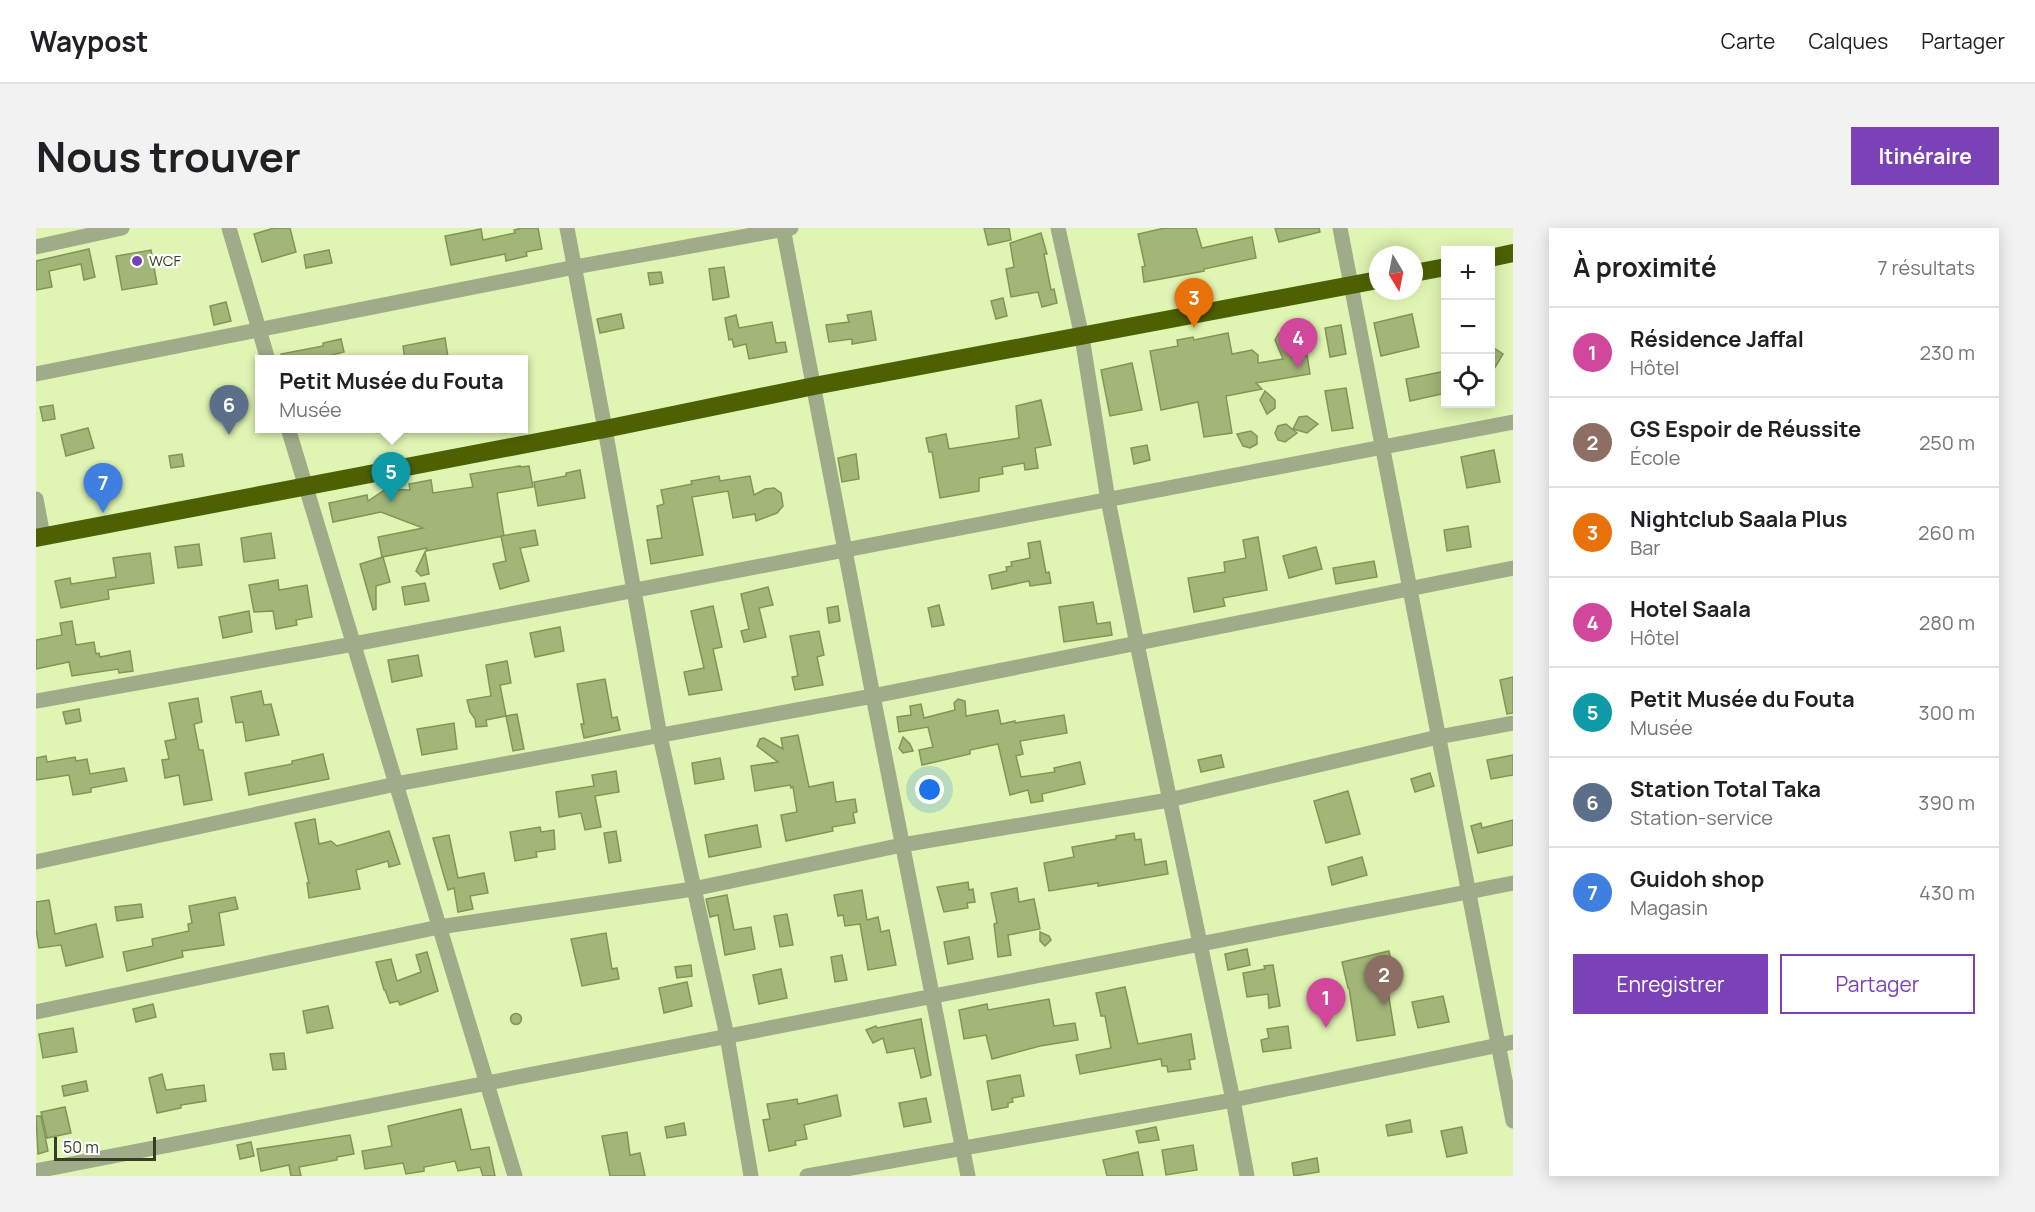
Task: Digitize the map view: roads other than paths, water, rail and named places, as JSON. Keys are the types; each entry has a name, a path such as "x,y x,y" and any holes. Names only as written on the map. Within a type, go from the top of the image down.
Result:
{"highway":[{"path":"1495,257 1513,253"},
{"path":"1423,271 1441,268"},
{"path":"39,537 605,429 814,386 1369,282"}],"street":[{"path":"36,247 122,228"},
{"path":"229,228 267,355"},
{"path":"567,228 660,736 728,1036 751,1176"},
{"path":"36,374 259,328 786,228 873,696 968,1176"},
{"path":"1058,228 1082,336 1108,500 1233,1100 1246,1176"},
{"path":"1340,228 1468,892 1506,1044 1513,1122"},
{"path":"36,701 354,644 1513,422"},
{"path":"289,433 515,1176"},
{"path":"36,499 39,537"},
{"path":"36,862 396,783 873,696 1513,567"},
{"path":"36,1012 439,927 693,889 902,845 1169,800 1438,737 1513,723"},
{"path":"36,1171 1513,883"},
{"path":"807,1176 1233,1100 1506,1044"}],"place":[{"name":"WCF","path":"137,261"},
{"name":"Nightclub Saala Plus","path":"1194,328"},
{"name":"Hotel Saala","path":"1298,368"},
{"name":"Station Total Taka","path":"229,435"},
{"name":"Petit Musée du Fouta","path":"391,502"},
{"name":"Guidoh shop","path":"103,513"},
{"name":"GS Espoir de Réussite","path":"1384,1005"},
{"name":"Résidence Jaffal","path":"1326,1028"}]}
